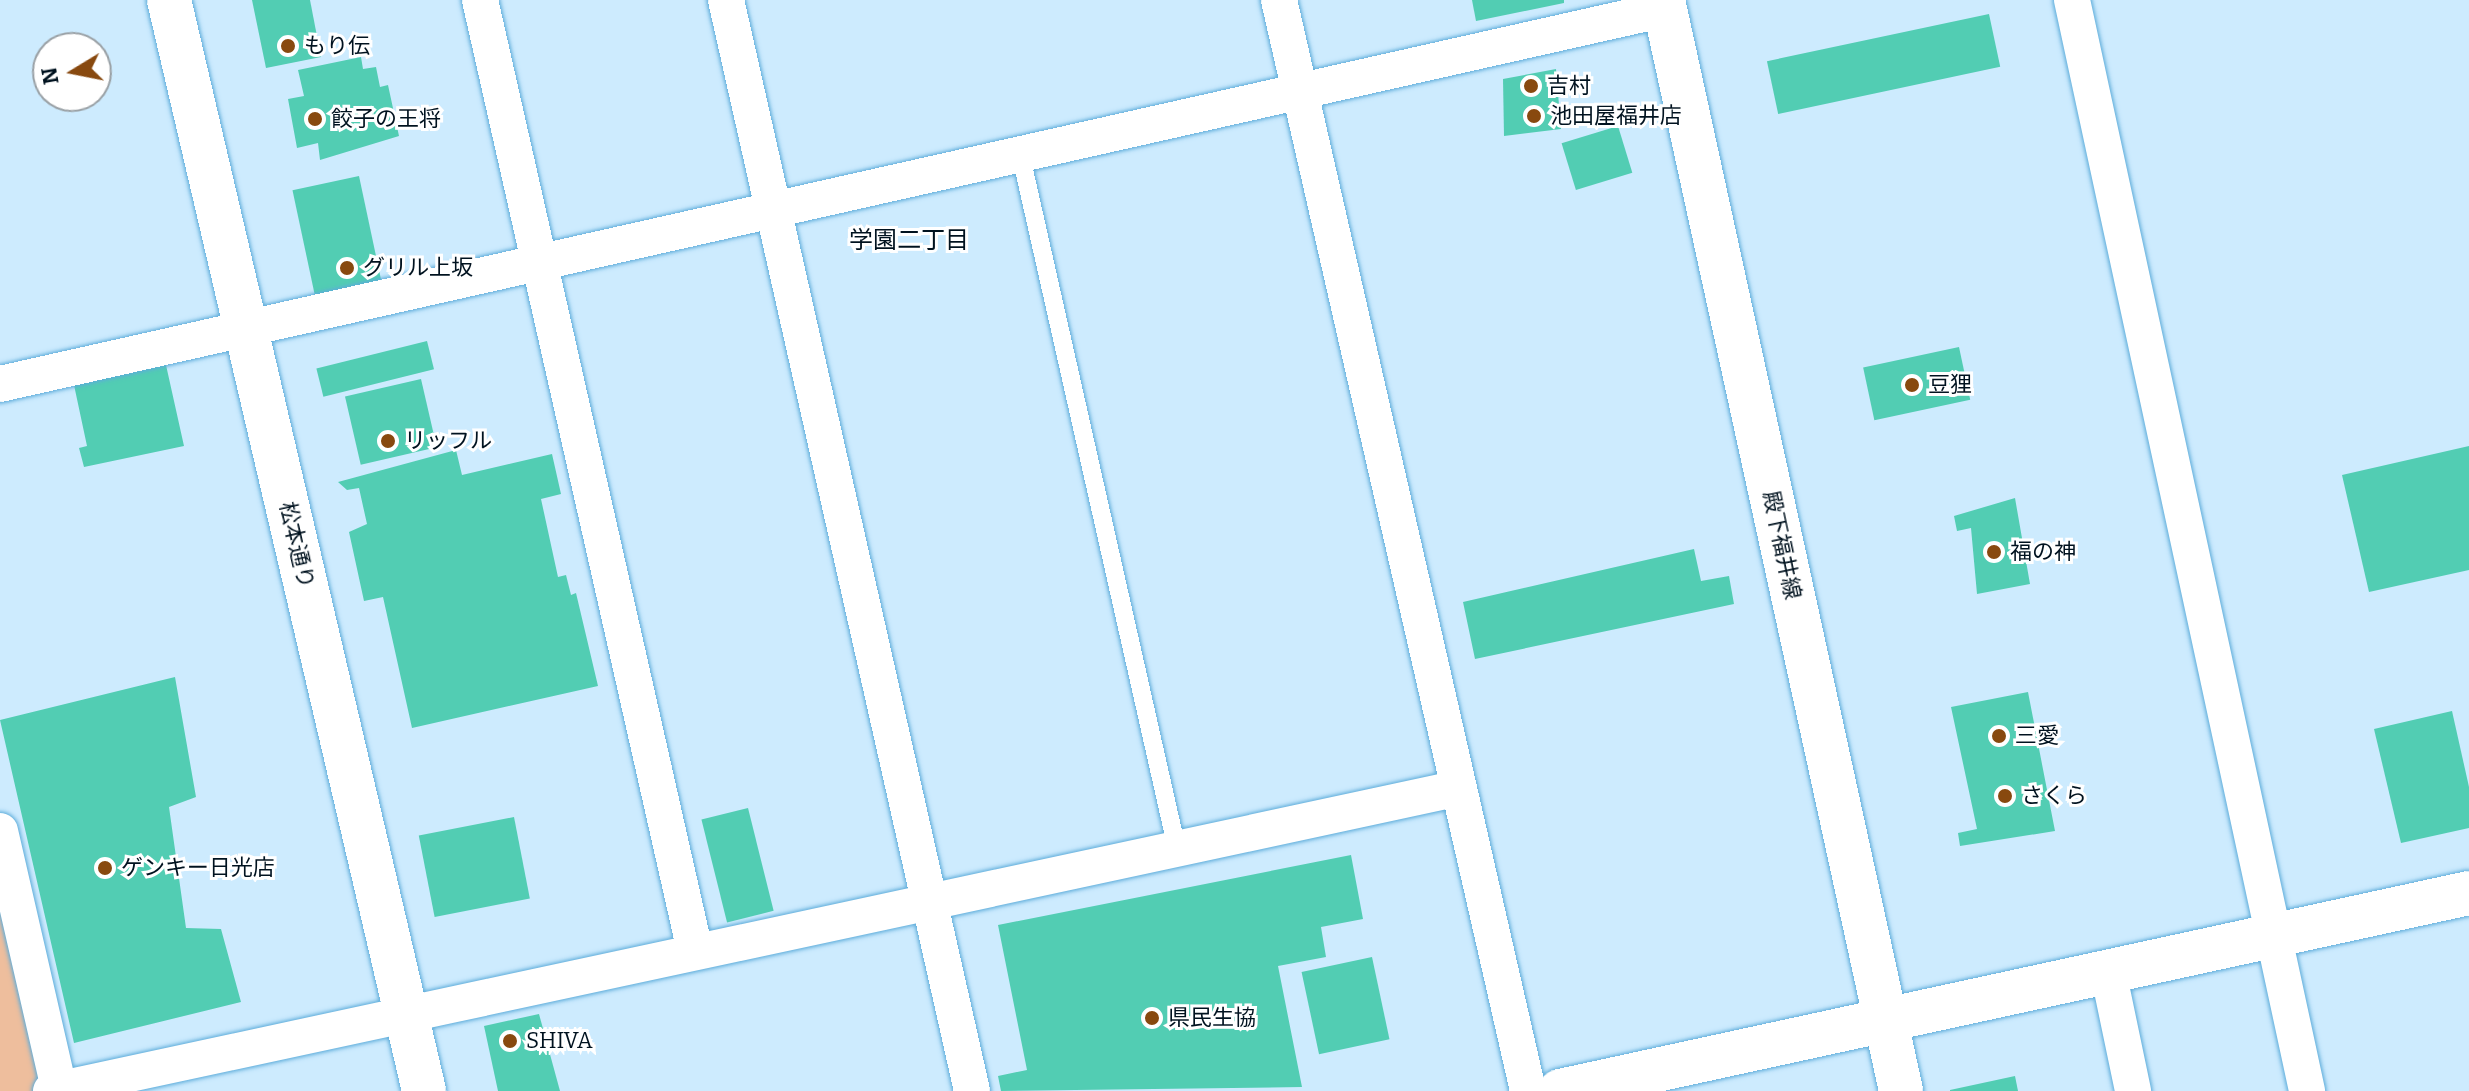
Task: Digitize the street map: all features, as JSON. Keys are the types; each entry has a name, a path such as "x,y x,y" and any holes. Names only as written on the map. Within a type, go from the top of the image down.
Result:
{"street":[{"name":"松本通り","path":"169,0 424,1091"},
{"path":"480,0 695,951"},
{"path":"726,0 972,1091"},
{"path":"1279,0 1528,1091"},
{"path":"2072,0 2278,934 2307,1091"},
{"path":"0,384 773,207 1300,91 1664,5"},
{"name":"殿下福井線","path":"1664,5 1901,1091"},
{"path":"0,831 55,1090 1459,788"},
{"path":"1560,1091 2469,893"},
{"path":"2108,971 2133,1091"}],"lane":[{"path":"1020,152 1177,849"}],"shaded area":[{"path":"0,899 51,1091 0,1091"}],"building":[{"path":"252,0 310,0 321,57 266,68"},
{"path":"1472,0 1564,0 1564,3 1476,21"},
{"path":"1989,14 2000,67 1778,114 1767,61"},
{"path":"361,57 363,69 376,67 380,87 388,85 399,136 320,160 318,143 297,148 288,99 304,96 298,70"},
{"path":"1556,69 1561,129 1504,136 1503,79"},
{"path":"1618,126 1632,173 1576,190 1562,143"},
{"path":"359,176 382,284 315,298 292,190"},
{"path":"427,341 434,369 323,397 316,369"},
{"path":"1959,347 1970,400 1874,420 1863,367"},
{"path":"166,365 184,446 84,467 79,448 87,446 74,385"},
{"path":"421,379 437,447 361,465 345,397"},
{"path":"2469,446 2469,570 2369,592 2342,475"},
{"path":"456,450 462,475 552,454 561,494 541,499 558,577 566,575 571,595 576,593 598,686 412,728 383,597 364,601 349,532 367,524 359,488 347,490 338,482"},
{"path":"2015,498 2030,584 1977,594 1971,528 1957,531 1954,516"},
{"path":"1694,549 1701,581 1729,576 1734,604 1475,659 1463,602"},
{"name":"ゲンキー日光店","path":"175,677 196,797 169,807 186,928 221,929 241,1002 74,1043 0,720"},
{"path":"2028,692 2055,831 1960,846 1958,833 1977,829 1951,707"},
{"path":"2452,711 2469,787 2469,828 2401,843 2374,729"},
{"path":"748,808 774,911 727,922 701,820"},
{"path":"514,817 530,898 435,917 419,836"},
{"name":"県民生協","path":"1351,855 1363,919 1321,927 1326,957 1278,966 1302,1087 1001,1091 998,1076 1027,1070 998,925"},
{"path":"1372,957 1389,1039 1319,1054 1302,972"},
{"path":"539,1014 560,1091 498,1091 484,1026"},
{"path":"2015,1076 2018,1091 1950,1091 1950,1090"}],"place":[{"name":"もり伝","path":"288,46"},
{"name":"吉村","path":"1531,86"},
{"name":"池田屋福井店","path":"1534,116"},
{"name":"餃子の王将","path":"315,119"},
{"name":"グリル上坂","path":"347,268"},
{"name":"豆狸","path":"1912,385"},
{"name":"リッフル","path":"388,441"},
{"name":"福の神","path":"1994,552"},
{"name":"三愛","path":"1999,736"},
{"name":"さくら","path":"2005,796"},
{"name":"ゲンキー日光店","path":"105,868"},
{"name":"県民生協","path":"1152,1018"},
{"name":"SHIVA","path":"510,1041"}],"district":[{"name":"学園二丁目","path":"909,241"}]}
